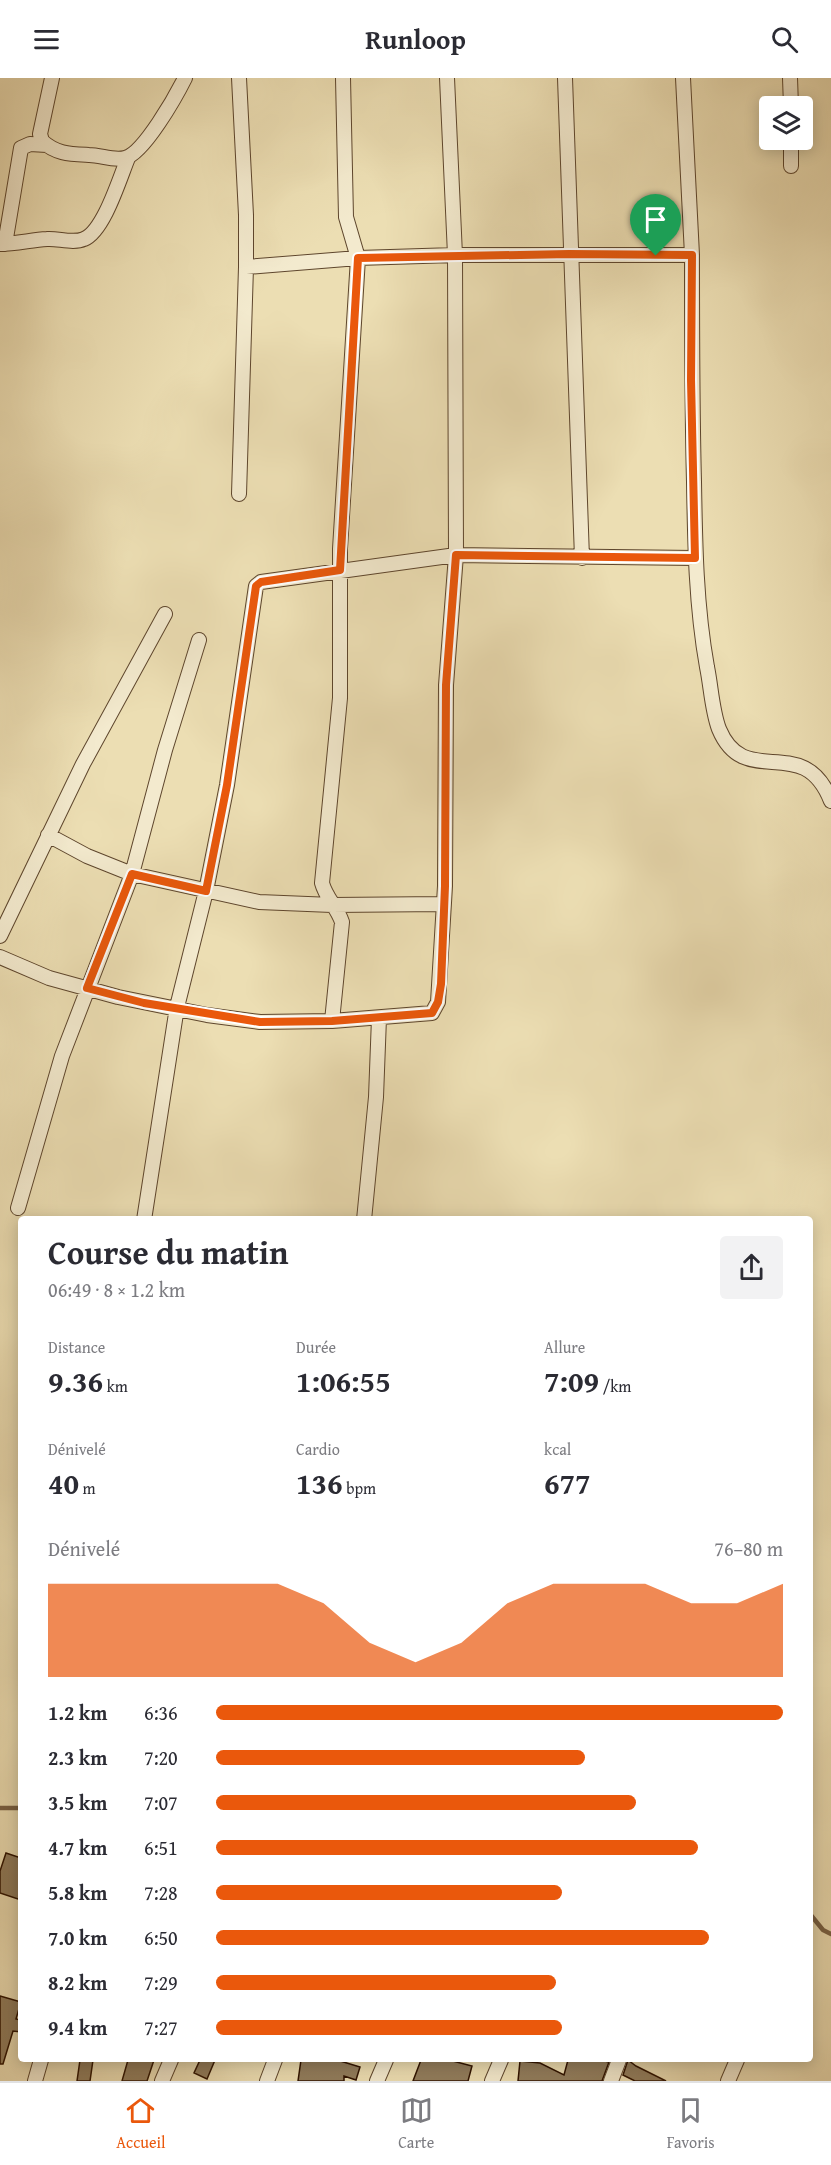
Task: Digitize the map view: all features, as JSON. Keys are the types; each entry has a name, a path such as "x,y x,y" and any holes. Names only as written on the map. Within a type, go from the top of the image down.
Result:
{"street":[{"path":"47,145 40,134 51,78"},
{"path":"128,158 65,154 47,145 30,144 21,148 3,244 50,239 72,241 85,239 104,214 128,158 141,146 169,108 185,78"},
{"path":"239,78 246,215 239,494"},
{"path":"332,1021 342,922 339,912 325,895 322,883 340,698 340,570 358,258 346,218 343,78"},
{"path":"0,957 49,978 144,1003 260,1022 332,1021 432,1013 438,1002 441,984 444,904 446,685 456,555 455,255 447,78"},
{"path":"565,78 569,254 582,558"},
{"path":"683,78 692,255 691,380 695,558 702,637 719,729 729,747 749,761 792,762 812,772 825,785 831,801"},
{"path":"790,78 791,96"},
{"path":"791,150 791,166"},
{"path":"246,267 358,258 455,255 692,255"},
{"path":"145,1216 177,1007 206,891 227,785 256,586 261,582 456,555 695,558"},
{"path":"0,936 83,764 165,614"},
{"path":"18,1208 62,1056 132,874 165,750 199,640"},
{"path":"48,835 87,856 132,874 259,902 444,904"},
{"path":"364,1216 376,1097 379,1018"},
{"path":"35,2081 40,2062"},
{"path":"162,2081 170,2062"},
{"path":"267,2081 274,2062"},
{"path":"377,2081 385,2062"},
{"path":"492,2081 500,2062"},
{"path":"611,2081 618,2062"},
{"path":"728,2081 736,2062"}],"building":[{"path":"6,1853 18,1857 18,1899 0,1893 0,1871"},
{"path":"0,1996 18,2001 16,2019 18,2019 18,2032 13,2031 3,2064 0,2064"},
{"path":"80,2062 93,2062 90,2081 77,2081"},
{"path":"127,2062 153,2062 147,2081 122,2081"},
{"path":"199,2062 214,2062 207,2079 194,2073"},
{"path":"301,2062 344,2062 360,2067 356,2080 344,2076 344,2081 298,2081"},
{"path":"420,2062 457,2062 472,2066 468,2081 413,2081"},
{"path":"520,2062 540,2063 564,2075 567,2062 609,2062 602,2081 518,2081"},
{"path":"627,2062 631,2062 666,2081 635,2081 623,2075"}],"waterway":[{"path":"0,1808 18,1808"},
{"path":"813,1918 823,1930 831,1934"}],"route":[{"path":"569,254 656,256 692,255 691,380 695,558 456,555 446,685 445,886 441,984 438,1002 432,1013 332,1021 260,1022 144,1003 87,988 132,874 206,891 227,785 256,586 261,582 340,570 358,258 569,254"}]}
